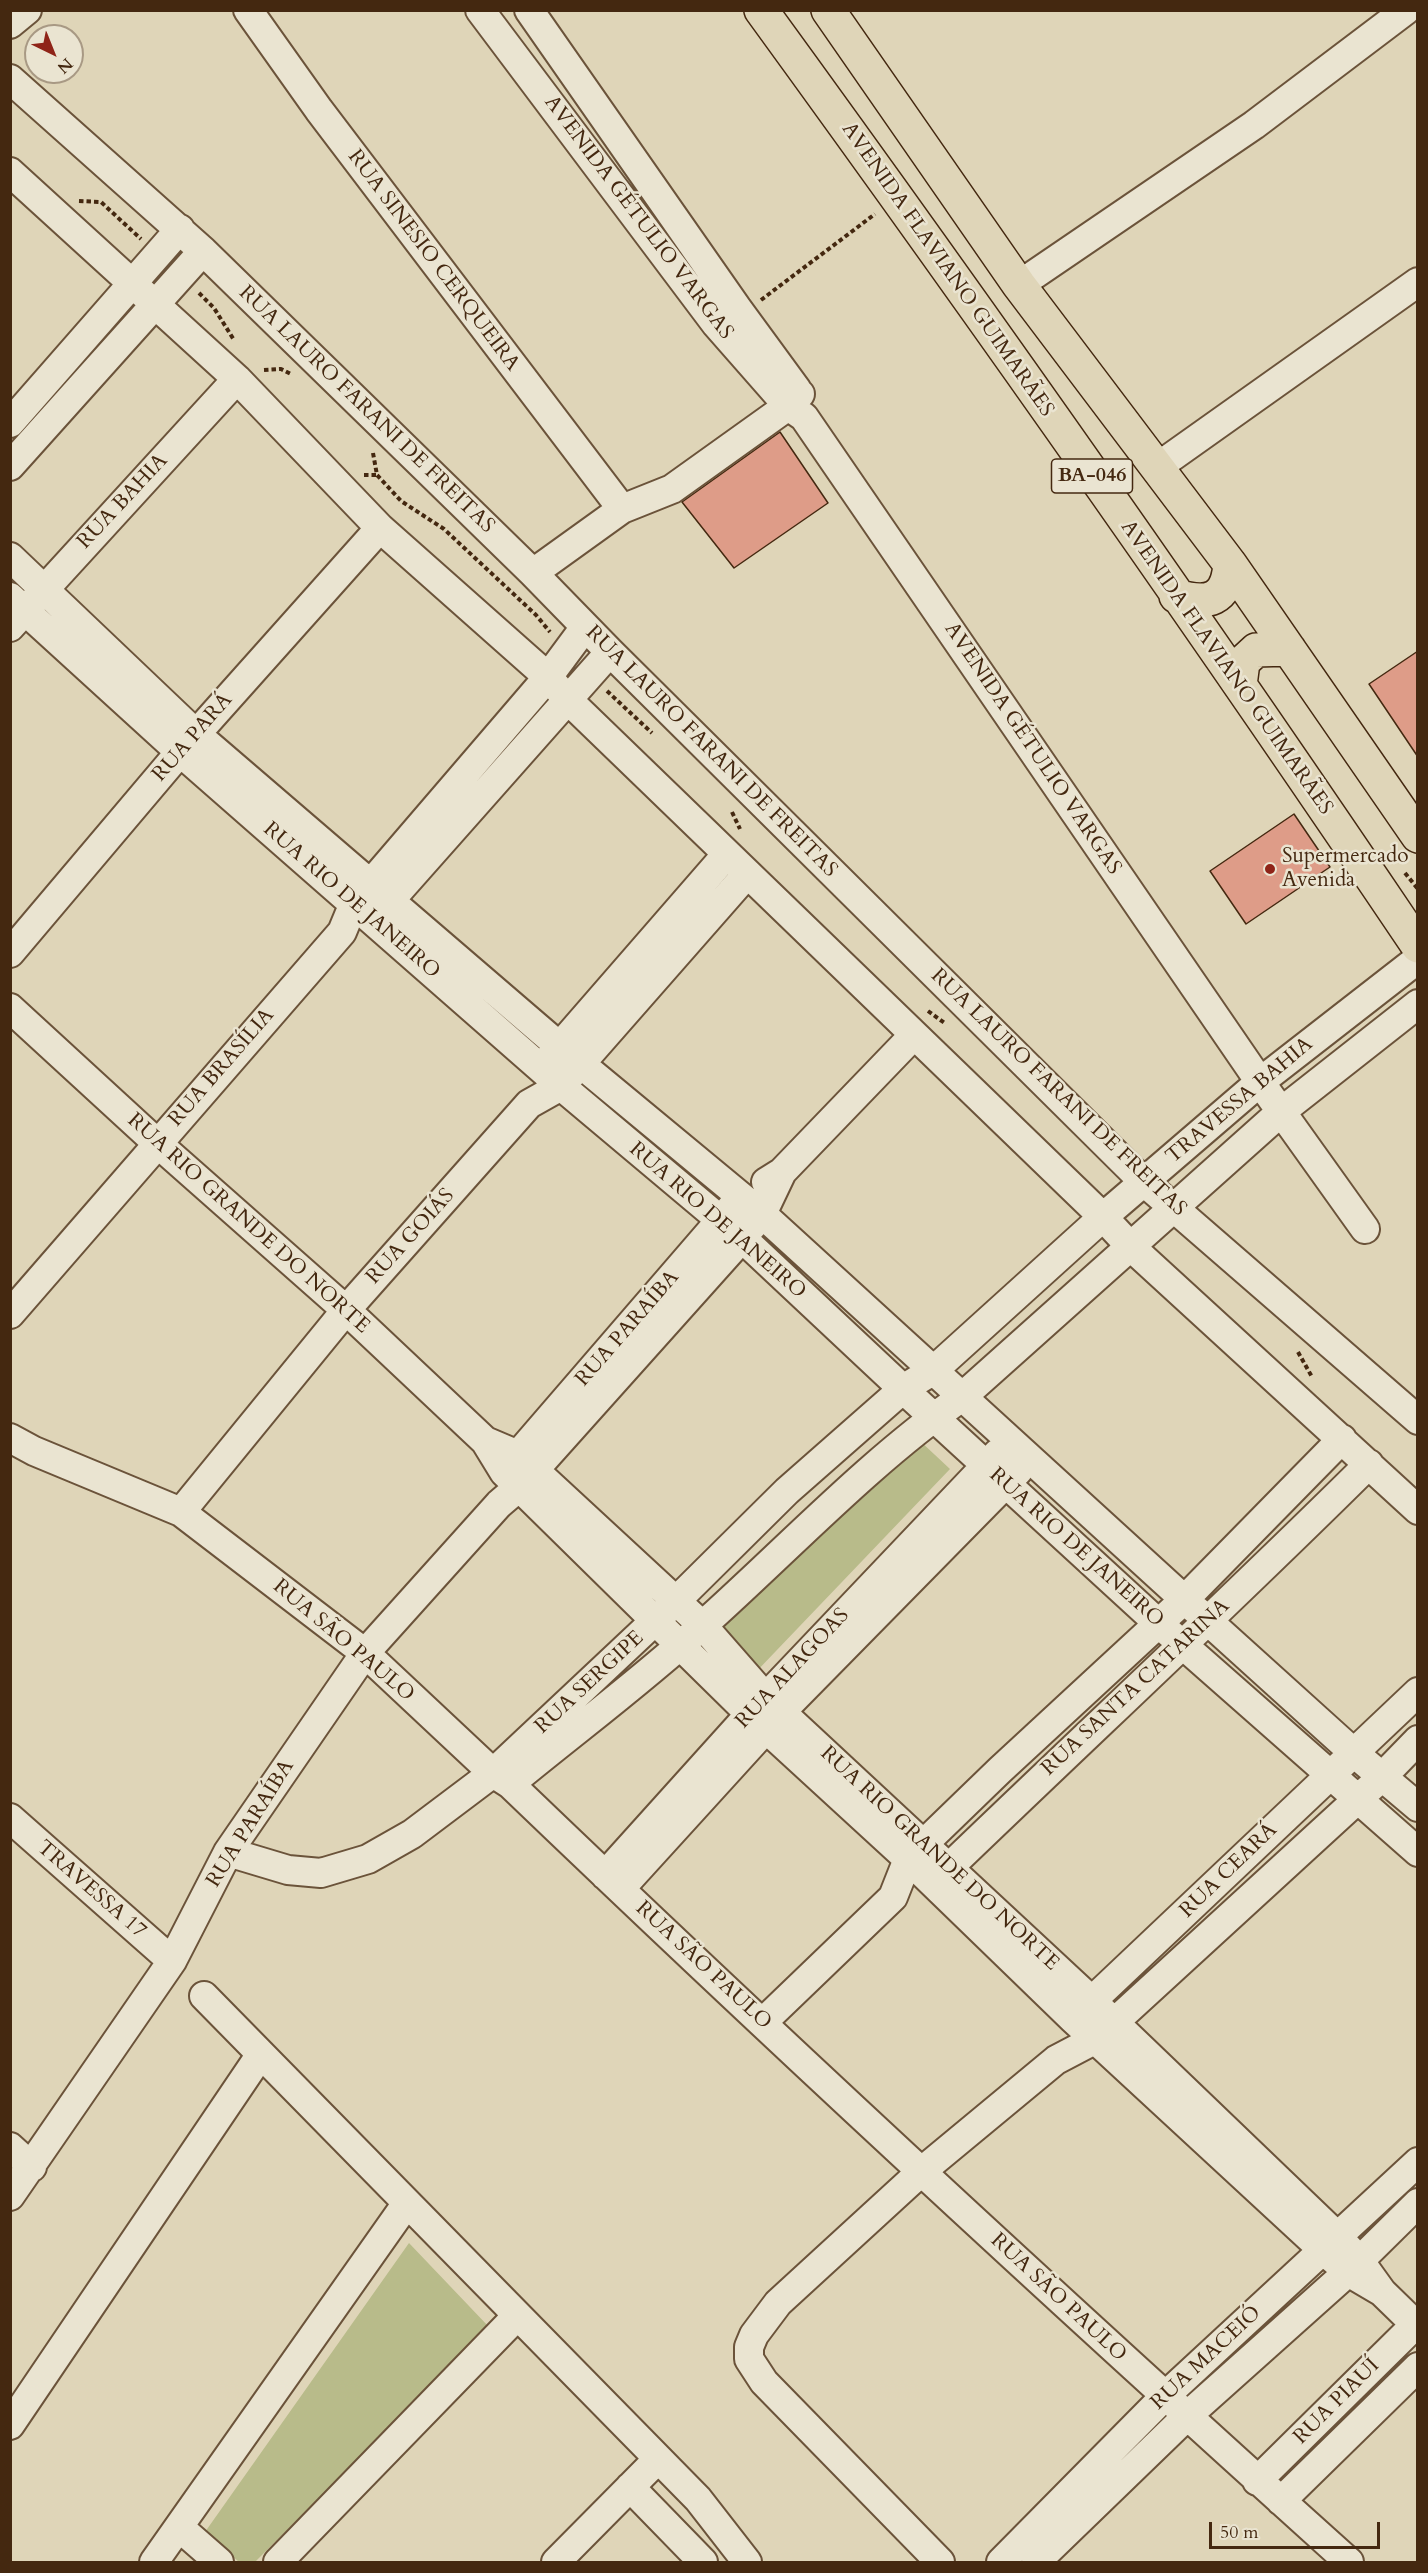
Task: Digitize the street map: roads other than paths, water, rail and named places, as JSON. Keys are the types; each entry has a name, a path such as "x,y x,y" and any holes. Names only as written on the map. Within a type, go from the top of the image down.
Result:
{"main road":[{"name":"AVENIDA FLAVIANO GUIMARÃES","path":"761,10 897,197 1240,685 1418,946"},
{"name":"BA-046","path":"828,10 1019,285 1230,564 1418,836"},
{"path":"1176,596 1197,602 1216,597 1223,591 1229,577 1230,564"},
{"path":"1240,685 1243,662 1256,650 1289,649"}],"street":[{"path":"10,24 27,10"},
{"name":"RUA SINESIO CERQUEIRA","path":"248,10 319,110 622,509"},
{"name":"AVENIDA GÉTULIO VARGAS","path":"480,10 731,316"},
{"name":"AVENIDA GÉTULIO VARGAS","path":"529,10 731,316 797,406 1260,1082 1365,1228"},
{"path":"1019,285 1254,125 1406,10"},
{"name":"RUA LAURO FARANI DE FREITAS","path":"10,79 203,251 534,573 610,652 1144,1182 1418,1420"},
{"path":"10,172 237,379 380,528 548,677 567,699 913,1036 1103,1217 1131,1247 1418,1510"},
{"path":"10,423 180,229"},
{"path":"10,466 203,251"},
{"path":"1156,468 1418,282"},
{"name":"RUA BAHIA","path":"15,611 44,589 237,379"},
{"path":"534,573 622,509 672,489 797,406"},
{"name":"RUA PARÁ","path":"10,953 188,743 380,528"},
{"name":"RUA RIO DE JANEIRO","path":"10,557 44,589 188,743"},
{"name":"RUA RIO DE JANEIRO","path":"15,611 188,743 372,902 569,1054 752,1205 1354,1753 1418,1807"},
{"name":"RUA BRASÍLIA","path":"372,902 585,627"},
{"name":"RUA BRASÍLIA","path":"10,1314 342,932 610,652"},
{"name":"RUA GOIÁS","path":"182,1512 346,1310 529,1104 727,854"},
{"name":"RUA GOIÁS","path":"569,1054 747,874"},
{"name":"RUA RIO DE JANEIRO","path":"372,902 551,1077 732,1229 1158,1623 1418,1852"},
{"name":"TRAVESSA BAHIA","path":"903,1389 934,1370 1103,1217 1260,1082 1418,959"},
{"name":"TRAVESSA BAHIA","path":"934,1416 962,1396 1282,1111 1418,1004"},
{"name":"RUA RIO GRANDE DO NORTE","path":"10,1008 157,1143 346,1310 485,1441 515,1477 681,1645 766,1713 916,1851 1021,1953 1417,2325"},
{"name":"RUA PARAÍBA","path":"10,2196 172,1961 228,1852 365,1653 752,1205 913,1036"},
{"name":"RUA SERGIPE","path":"502,1779 787,1491 903,1389"},
{"name":"RUA SERGIPE","path":"228,1852 288,1870 321,1873 368,1859 502,1779 681,1645 816,1519 934,1416"},
{"name":"RUA SÃO PAULO","path":"10,1438 34,1451 182,1512 365,1653 1164,2397 1349,2562"},
{"name":"RUA SANTA CATARINA","path":"893,1897 916,1851 1185,1599 1342,1439"},
{"name":"RUA ALAGOAS","path":"612,1882 766,1713 995,1474 1020,1451"},
{"name":"RUA SANTA CATARINA","path":"763,2022 893,1897 941,1875 1023,1794 1184,1645 1370,1464"},
{"name":"RUA RIO GRANDE DO NORTE","path":"515,1477 676,1601 703,1626 766,1713"},
{"path":"787,1491 816,1519"},
{"path":"1268,1514 1294,1539"},
{"name":"RUA CEARÁ","path":"1056,2060 1082,2010 1418,1692"},
{"name":"RUA CEARÁ","path":"940,2562 764,2382 749,2359 748,2347 754,2335 778,2303 922,2171 1056,2060 1105,2030 1383,1776 1418,1740"},
{"path":"1000,1770 1023,1794"},
{"name":"TRAVESSA 17","path":"16,1833 172,1961"},
{"path":"204,1996 698,2499 747,2562"},
{"path":"10,2425 261,2054"},
{"path":"10,2147 32,2167"},
{"name":"RUA MACEIÓ","path":"1001,2562 1164,2397 1418,2162"},
{"path":"154,2562 408,2203"},
{"name":"RUA MACEIÓ","path":"1036,2562 1187,2416 1354,2266 1418,2203"},
{"path":"278,2562 518,2316"},
{"name":"RUA PIAUÍ","path":"1257,2481 1417,2325"},
{"name":"RUA PIAUÍ","path":"1281,2501 1418,2367"},
{"path":"556,2562 658,2459"},
{"path":"630,2487 704,2562"},
{"path":"179,2527 219,2562"}],"place":[{"name":"Supermercado Avenida","path":"1270,869"}]}
